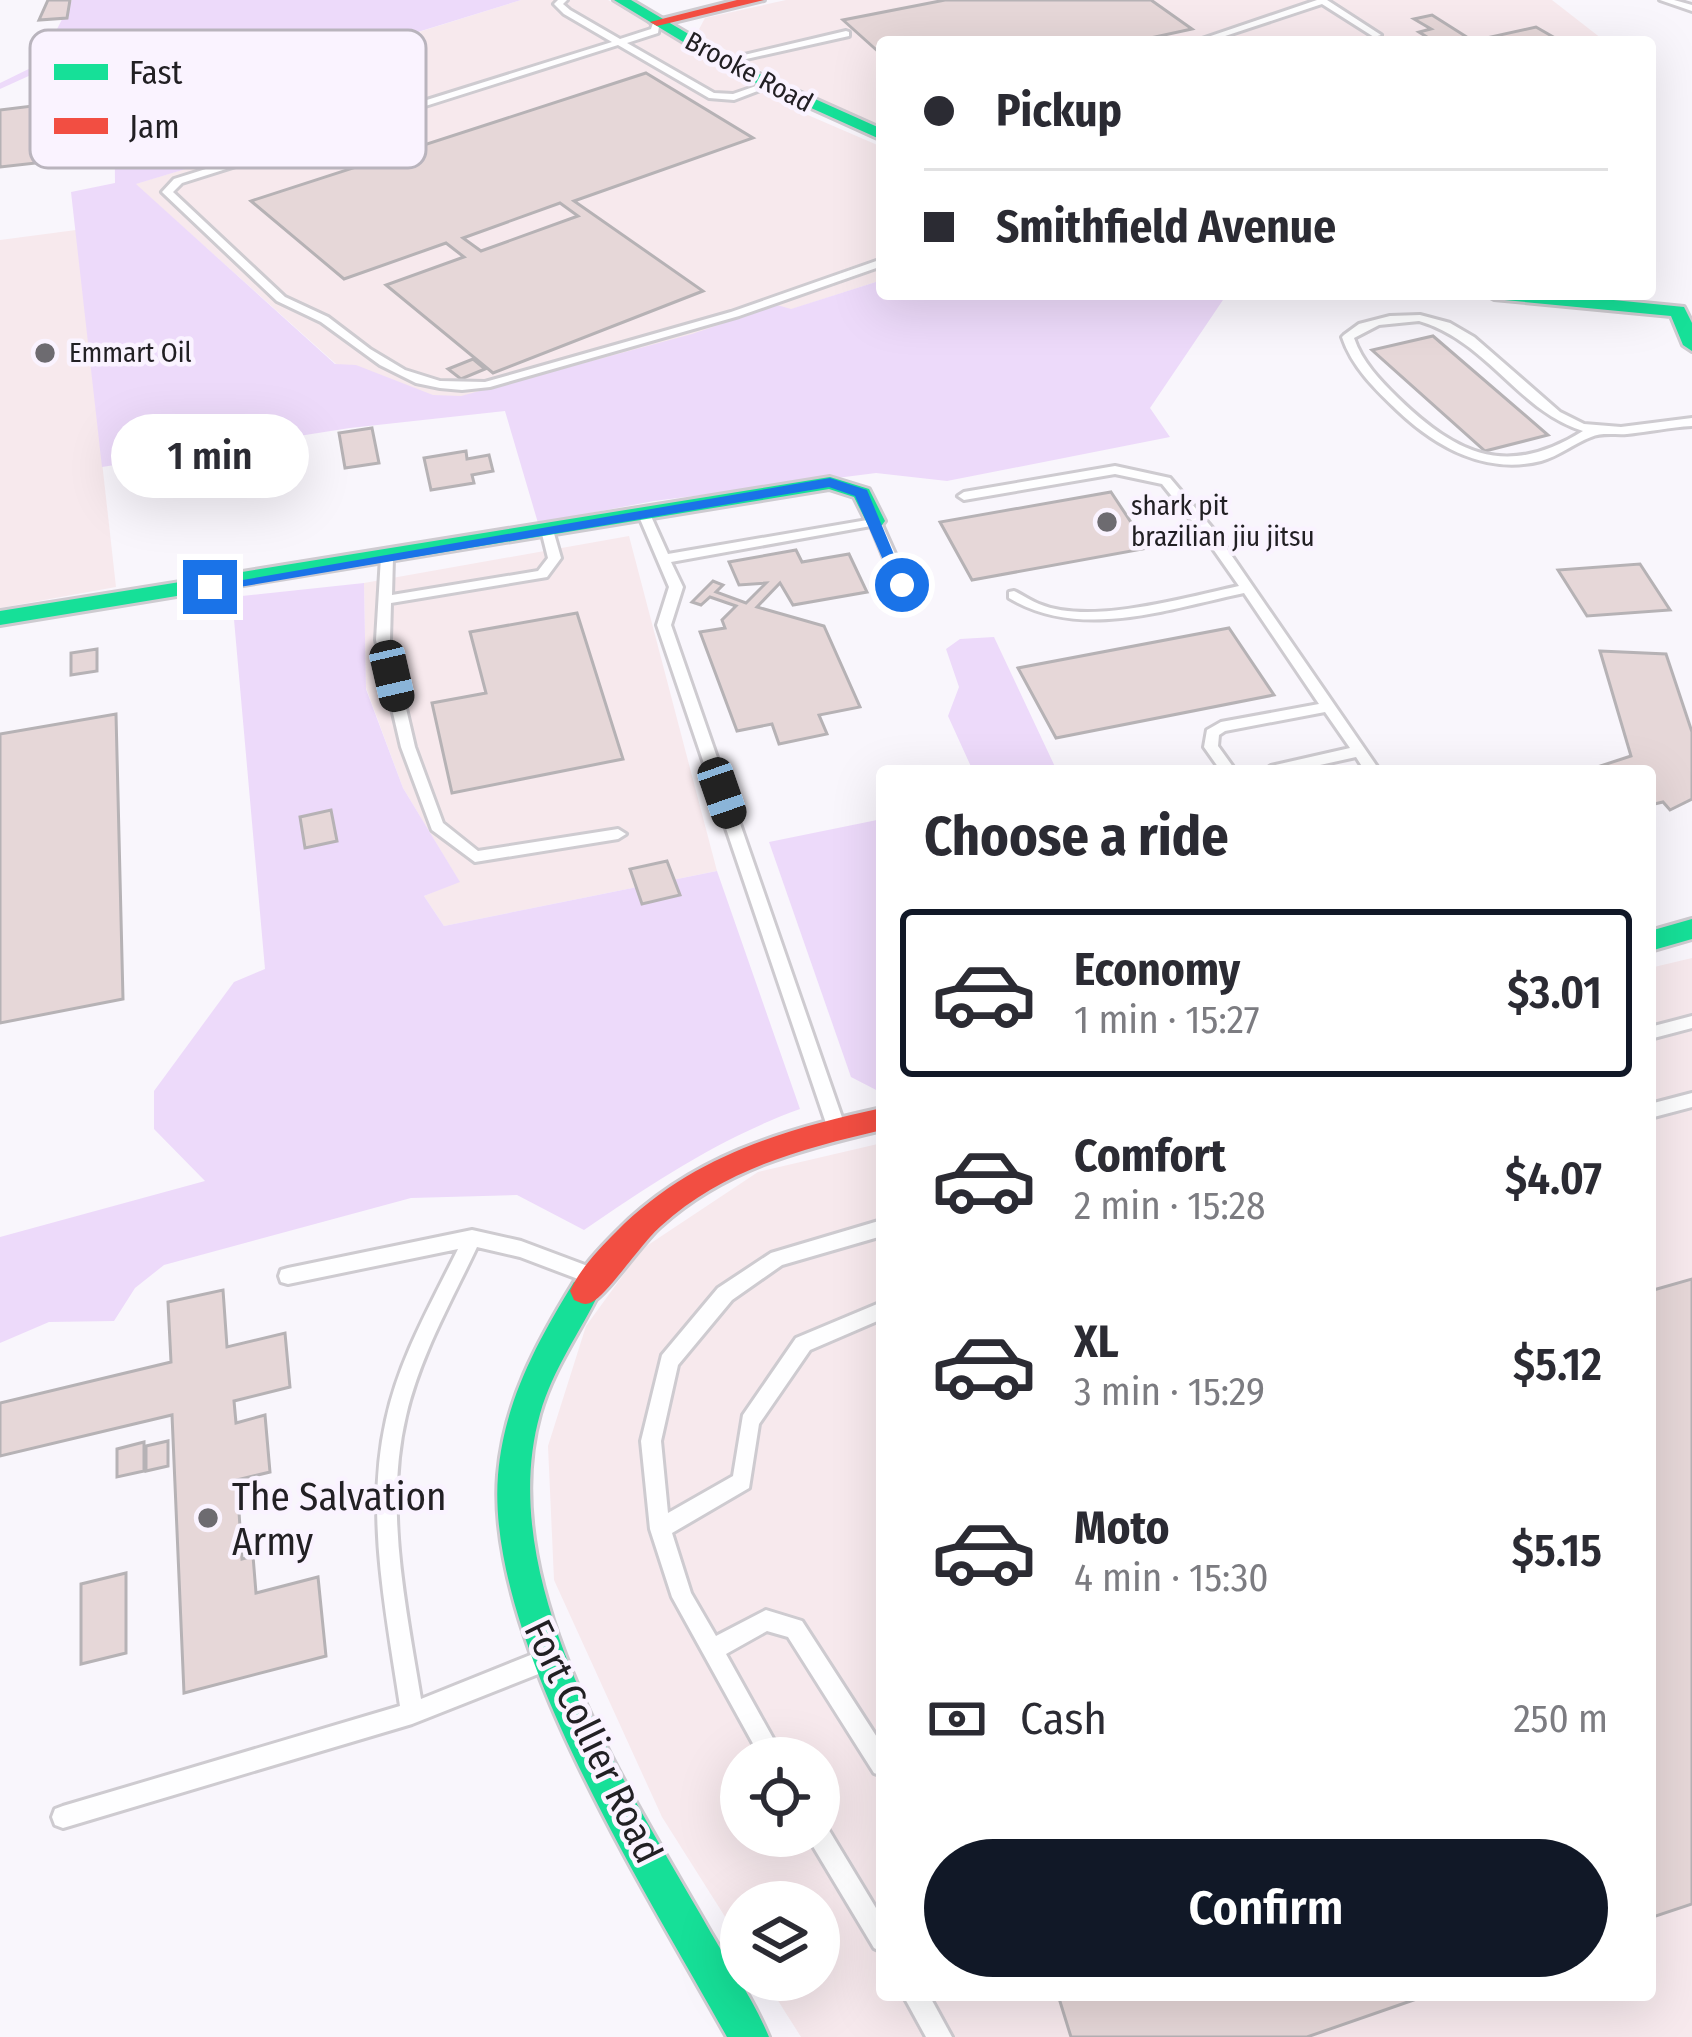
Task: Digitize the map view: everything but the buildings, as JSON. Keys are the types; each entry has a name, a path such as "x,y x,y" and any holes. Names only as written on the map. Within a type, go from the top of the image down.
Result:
{"street":[{"name":"Brooke Road","path":"621,0 768,85 876,130"},
{"path":"658,22 757,0"},
{"path":"1559,300 1678,311 1692,345"},
{"path":"0,618 830,483 862,494 875,521"},
{"path":"1656,939 1692,929"},
{"name":"Fort Collier Road","path":"749,2037 605,1778 548,1658 527,1604 515,1549 517,1442 549,1344 592,1276 696,1180 724,1163 876,1120"}],"lane":[{"path":"563,0 558,4 567,12 718,98 768,85"},
{"path":"1664,0 1692,8"},
{"path":"1216,36 1322,1 1377,35"},
{"path":"426,103 655,32 658,22"},
{"path":"724,61 846,34"},
{"path":"220,168 178,181 167,192 285,303 327,320 366,356 431,386 486,385 735,314 876,264"},
{"path":"1593,430 1578,441 1502,463 1460,454 1393,400 1364,368 1348,337 1364,325 1399,318 1447,326 1566,420 1593,430 1692,422"},
{"path":"964,496 1115,470 1150,475 1180,494 1369,765"},
{"path":"644,514 676,587 664,625 837,1129"},
{"path":"665,559 875,521 902,585"},
{"path":"385,600 542,574 555,558 547,530"},
{"path":"387,557 383,640 409,747 437,826 456,847 475,857 618,833"},
{"path":"1014,595 1044,614 1082,618 1245,589"},
{"path":"1224,765 1211,747 1212,733 1221,727 1328,707"},
{"path":"1299,765 1359,752"},
{"path":"1656,1031 1692,1022"},
{"path":"1656,1109 1692,1100"},
{"path":"761,1737 682,1597 660,1529 651,1441 669,1361 724,1294 777,1258 876,1230"},
{"path":"288,1276 472,1238 521,1249 592,1276"},
{"path":"412,1713 387,1542 391,1442 419,1351 472,1238"},
{"path":"660,1529 742,1481 750,1421 803,1344 876,1313"},
{"path":"712,1650 766,1620 795,1628 876,1756"},
{"path":"63,1817 412,1713 548,1658"},
{"path":"833,1857 876,1926"},
{"path":"919,2001 940,2037"}],"shaded area":[{"path":"72,0 521,0 424,30 57,30"},
{"path":"521,0 608,0 780,103 876,144 876,282 612,367 450,408 336,364 135,184 188,168 426,168 425,30"},
{"path":"786,0 1552,0 1598,36 876,36 876,125 762,71 697,33 705,18"},
{"path":"30,68 30,75 0,89 0,83"},
{"path":"115,168 189,168 136,184 335,364 356,365 433,395 461,396 692,334 777,305 791,309 876,282 876,300 1223,300 1150,408 1170,437 947,481 876,473 654,501 538,523 505,411 350,428 102,467 71,192 115,183"},
{"name":"Emmart Oil","path":"76,230 116,587 0,608 0,240"},
{"path":"629,536 717,871 444,926 424,896 459,881 403,788 366,688 364,583"},
{"path":"364,583 366,689 403,788 460,882 424,896 444,926 717,871 800,1109 715,1147 584,1230 517,1195 411,1198 164,1265 135,1288 114,1321 49,1322 0,1343 0,1237 205,1181 154,1129 154,1091 234,982 265,969 232,597"},
{"path":"994,637 1054,765 970,765 948,716 959,687 946,649 960,639"},
{"path":"876,820 876,1090 851,1077 769,842"},
{"path":"1692,958 1692,2037 801,2037 778,2001 840,2001 840,1881 720,1881 720,1909 662,1817 554,1580 548,1446 586,1326 642,1249 758,1172 876,1144 876,2001 1656,2001 1656,967"}],"traffic: fast":[{"path":"621,0 741,71 876,132"},
{"path":"1559,300 1678,311 1692,345"},
{"path":"0,618 830,483 862,493 875,521"},
{"path":"1656,939 1692,929"},
{"path":"585,1291 546,1355 523,1416 514,1477 516,1537 529,1597 576,1718 749,2037"}],"traffic: jam":[{"path":"657,22 757,0"},
{"path":"585,1291 648,1219 714,1172 790,1142 876,1120"}],"place":[{"name":"Emmart Oil","path":"45,353"},
{"name":"shark pit brazilian jiu jitsu","path":"1107,522"},
{"name":"The Salvation Army","path":"208,1518"}],"route":[{"path":"210,587 830,483 854,487 862,494 902,585"}]}
